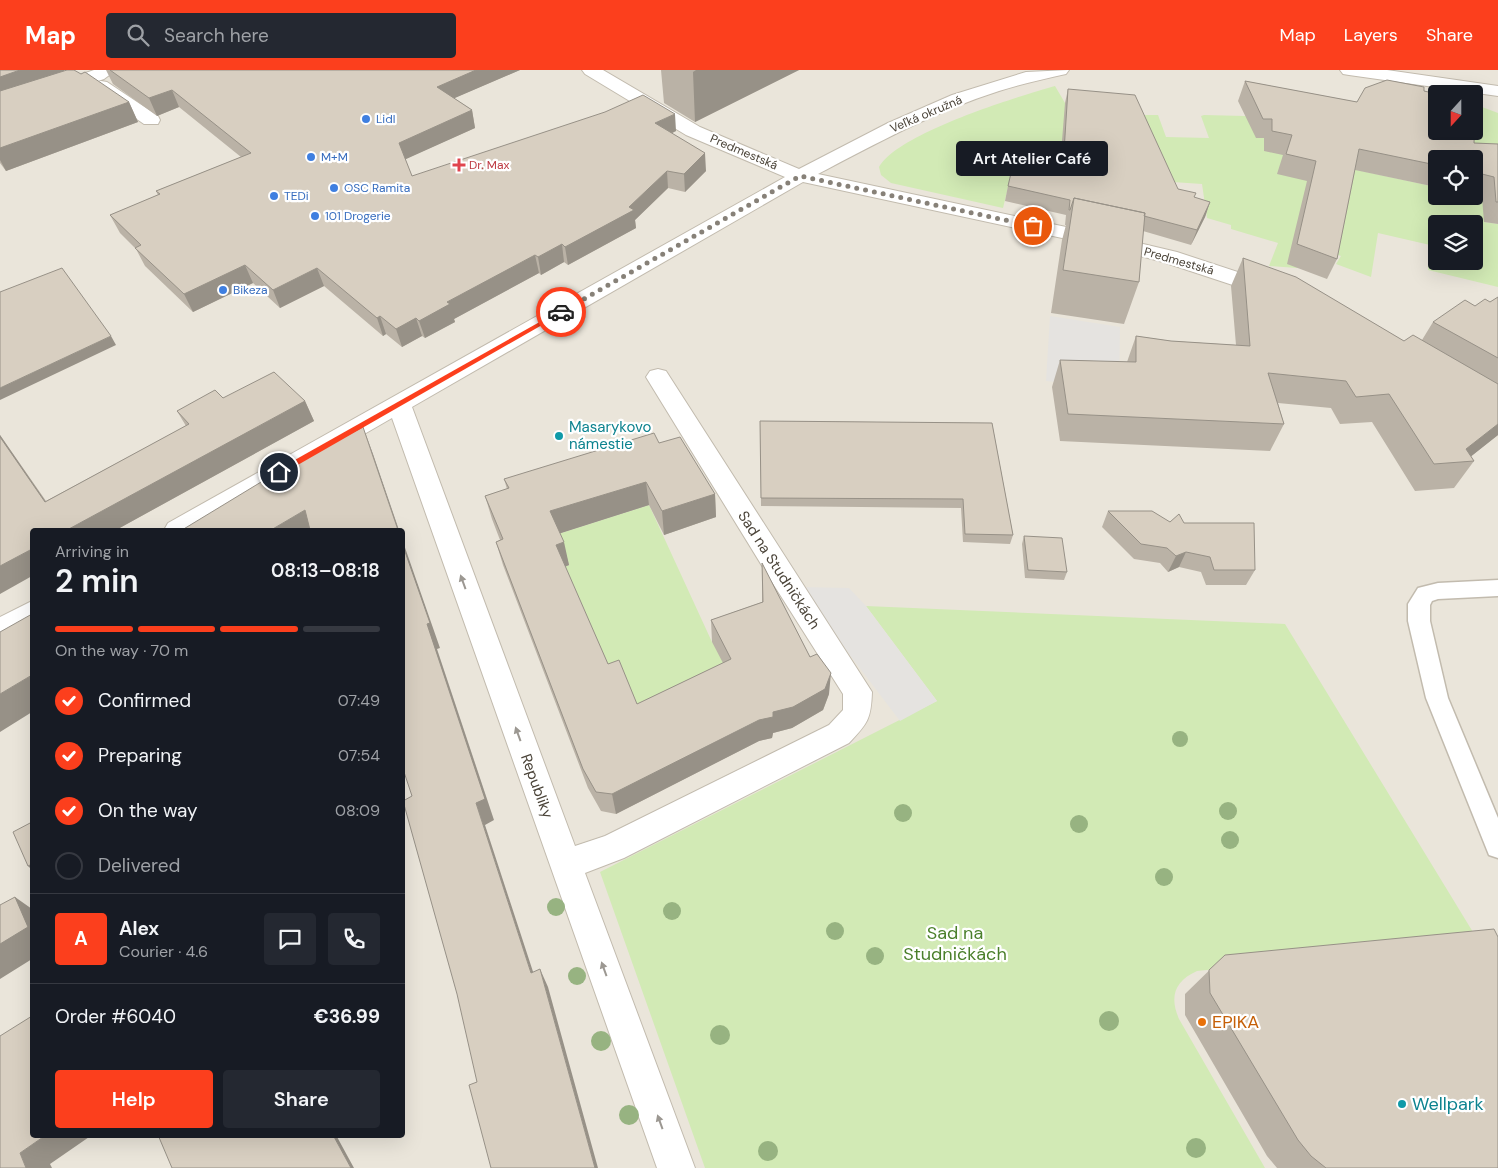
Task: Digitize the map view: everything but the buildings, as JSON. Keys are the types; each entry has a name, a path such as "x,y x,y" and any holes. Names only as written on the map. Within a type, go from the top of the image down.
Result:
{"street":[{"path":"0,109 84,74 107,70"},
{"name":"Predmestská","path":"591,70 693,130 800,176 1170,257 1290,298"},
{"name":"Veľká okružná","path":"181,528 800,176 880,133 1001,84 1060,70"},
{"path":"1349,70 1498,90"},
{"path":"84,74 150,120"},
{"name":"Sad na Studničkách","path":"566,865 613,848 839,734 857,715 858,692 781,575 658,377"},
{"name":"Republiky","path":"399,404 676,1168"},
{"path":"0,630 30,613"}],"lane":[{"path":"1498,588 1438,591 1425,594 1419,604 1418,621 1437,698 1498,847"}],"shaded area":[{"path":"0,70 1498,70 1498,1168 0,1168"},
{"path":"1050,316 1120,327 1119,389 1046,381"},
{"path":"798,587 849,588 866,606 937,701 900,721"}],"green space":[{"path":"1055,86 1065,103 1139,115 1158,115 1166,137 1209,138 1201,116 1204,115 1245,116 1428,136 1428,140 1483,140 1483,107 1498,113 1498,164 1495,197 1484,222 1498,224 1498,287 1428,270 1483,270 1483,215 1428,215 1428,245 1378,233 1371,277 1336,264 1341,256 1312,246 1297,268 1269,266 1278,243 1231,229 1231,225 1207,218 1202,184 1012,171 1003,208 891,183 881,175 879,167 890,154 933,129 987,107","holes":["1428,150 1483,150 1483,205 1428,205 1428,185 1306,159 1428,159"]},
{"path":"649,505 712,642 734,669 661,724 612,685 561,568 569,565 555,535"},
{"name":"Sad na Studničkách","path":"866,606 1285,624 1479,942 1197,971 1184,979 1174,996 1179,1019 1265,1168 705,1168 600,872 937,701"}],"way so far":[{"path":"561,312 800,176 1033,226"}],"place":[{"name":"Lidl","path":"366,119"},
{"name":"M+M","path":"311,157"},
{"name":"Dr. Max","path":"459,165"},
{"name":"OSC Ramita","path":"334,188"},
{"name":"TEDi","path":"274,196"},
{"name":"101 Drogerie","path":"315,216"},
{"name":"Art Atelier Café","path":"1033,226"},
{"name":"Bikeza","path":"223,290"},
{"name":"Masarykovo námestie","path":"559,436"},
{"name":"EPIKA","path":"1202,1022"},
{"name":"Wellpark","path":"1402,1104"}],"route":[{"path":"279,472 561,312"}]}
